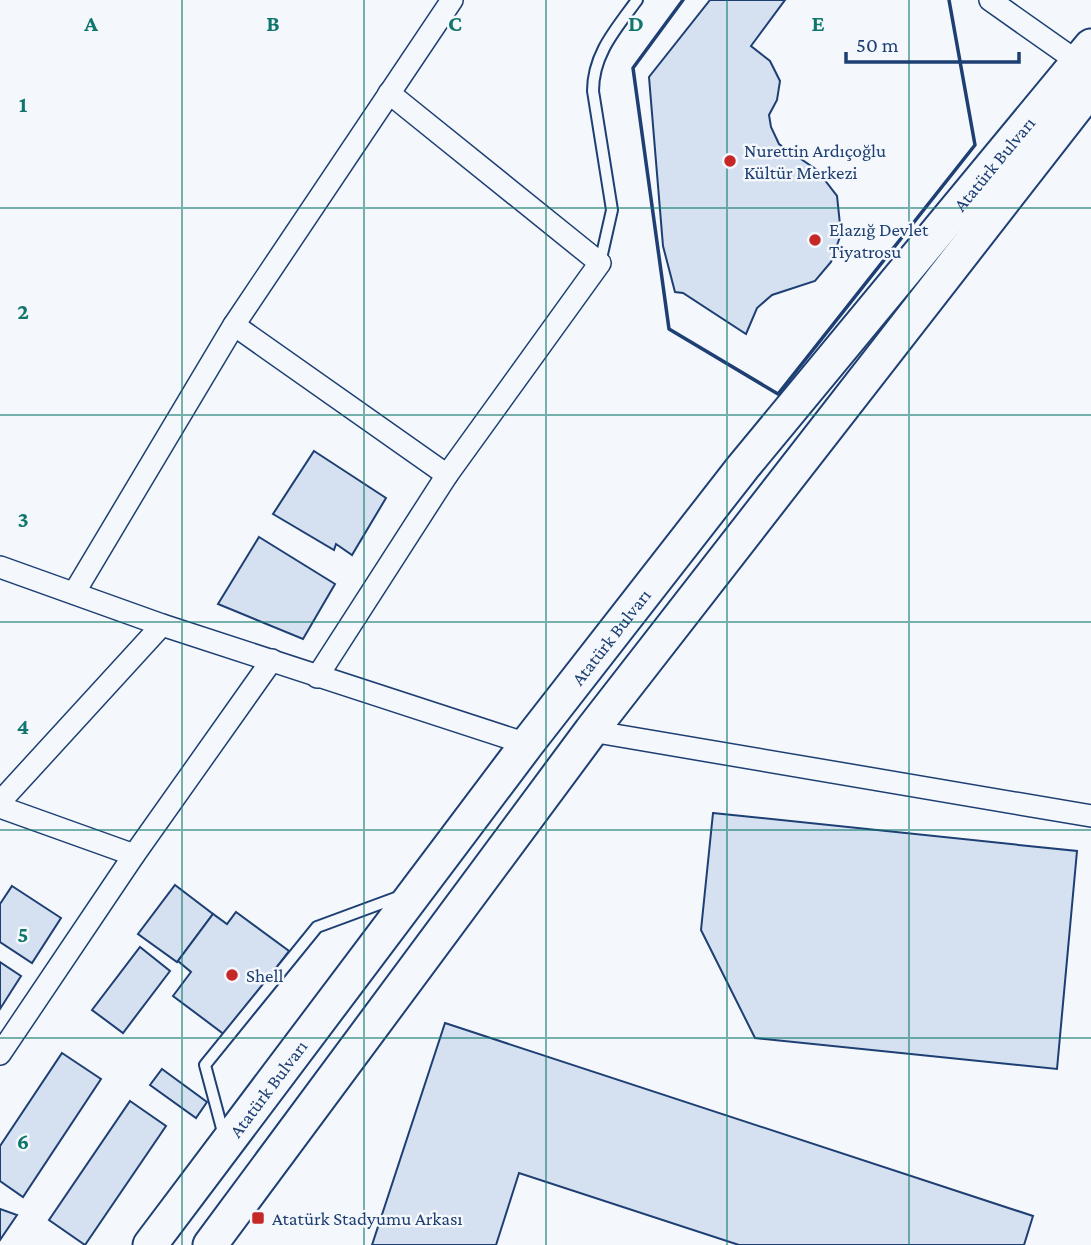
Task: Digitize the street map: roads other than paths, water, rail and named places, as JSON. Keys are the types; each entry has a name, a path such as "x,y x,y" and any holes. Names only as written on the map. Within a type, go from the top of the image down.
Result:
{"main road":[{"name":"Atatürk Bulvarı","path":"210,1245 1087,65"},
{"name":"Atatürk Bulvarı","path":"150,1245 527,744 743,467 1087,65"}],"street":[{"path":"74,593 234,324 452,0"},
{"path":"990,0 1087,65"},
{"path":"317,677 447,475 600,263 389,93"},
{"path":"234,324 447,475"},
{"path":"0,567 162,625 527,744"},
{"path":"134,855 0,804 162,625"},
{"path":"0,1054 134,855 272,660"},
{"path":"591,730 1091,816"}],"lane":[{"path":"600,263 612,210 593,77 604,45 637,0"},
{"path":"226,1144 205,1065 317,927 416,890"}],"place":[{"name":"Nurettin Ardıçoğlu Kültür Merkezi","path":"730,161"},
{"name":"Elazığ Devlet Tiyatrosu","path":"815,240"},
{"name":"Shell","path":"232,975"},
{"name":"Atatürk Stadyumu Arkası","path":"258,1218"}]}
